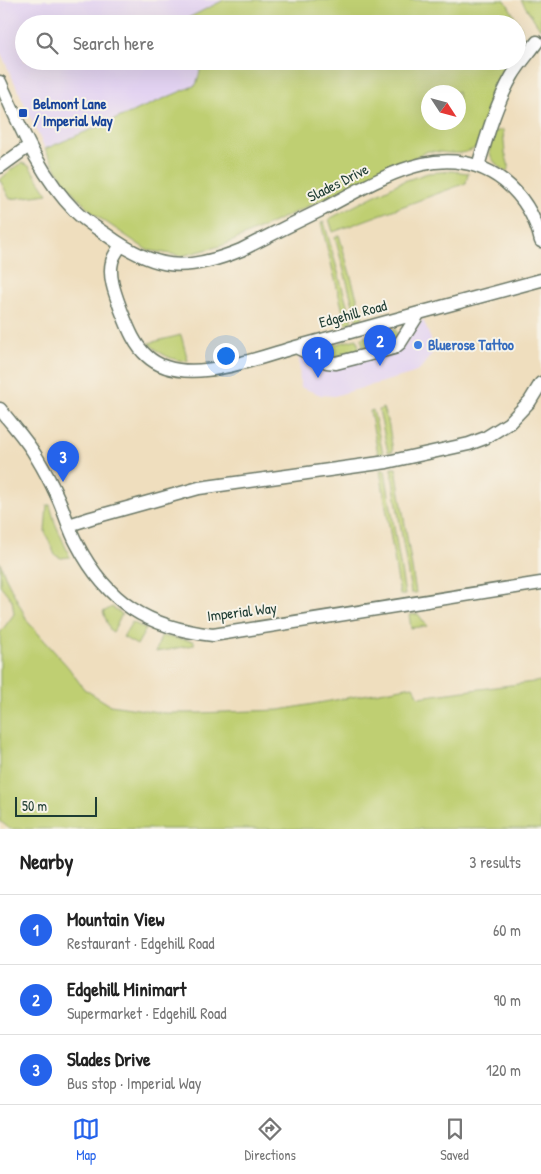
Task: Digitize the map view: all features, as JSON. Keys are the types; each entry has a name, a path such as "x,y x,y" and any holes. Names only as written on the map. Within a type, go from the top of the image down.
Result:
{"street":[{"path":"526,57 537,42 541,52"},
{"path":"478,166 503,95 517,70"},
{"name":"Slades Drive","path":"0,82 28,146 44,173 63,198 78,214 121,246 144,258 167,265 192,264 219,259 378,180 415,165 435,162 455,161 478,166 495,174 523,200 532,214 541,241"},
{"path":"0,167 28,146"},
{"name":"Edgehill Road","path":"121,246 112,260 111,271 116,296 138,346 146,356 158,364 171,369 185,371 236,364 541,280"},
{"path":"296,347 327,362 336,363 394,348 400,344 419,313"},
{"path":"68,525 199,488 387,462 469,444 485,438 509,423 530,401 541,383"},
{"name":"Imperial Way","path":"0,409 26,440 38,458 58,499 76,544 107,587 136,611 158,623 176,629 213,634 541,583"}],"shaded area":[{"path":"0,0 224,0 194,15 15,15 15,70 200,70 196,85 45,149 0,51"},
{"path":"423,319 435,350 420,369 414,373 334,396 321,395 300,387 299,354 331,367 401,349"}],"green space":[{"path":"224,0 505,0 514,15 194,15"},
{"path":"521,0 541,0 541,30"},
{"path":"200,70 517,70 480,145 473,149 461,153 428,151 224,245 182,256 147,250 94,214 61,177 45,149 196,85"},
{"path":"503,130 505,153 509,167 506,172 492,159 490,150 493,132"},
{"path":"22,163 29,166 48,194 10,199 0,180"},
{"path":"452,171 468,173 466,183 333,232 329,219 401,182 428,173"},
{"path":"324,222 352,322 346,324 321,223"},
{"path":"339,235 363,319 357,320 335,237"},
{"path":"395,329 398,335 392,343 364,351 361,338"},
{"path":"181,335 188,361 177,360 167,356 149,343"},
{"path":"357,339 360,352 336,358 323,353 324,347"},
{"path":"383,408 389,426 393,451 388,452 379,410"},
{"path":"373,410 383,453 378,454 370,411"},
{"path":"391,468 396,468 416,593 411,593"},
{"path":"380,470 385,470 405,595 400,595"},
{"path":"47,505 50,505 55,523 70,557 61,558 55,555 45,532"},
{"path":"0,562 28,622 68,667 84,689 110,705 165,713 280,710 413,686 419,697 541,681 541,829 10,829 0,821 0,633 14,614 12,600 0,585"},
{"path":"112,607 122,614 113,632 110,630 103,612"},
{"path":"418,614 427,626 411,628 409,615"},
{"path":"132,622 146,629 137,645 123,637"},
{"path":"161,636 194,641 194,645 156,652"}],"place":[{"name":"Belmont Lane / Imperial Way","path":"23,113"},
{"name":"Bluerose Tattoo","path":"418,345"},
{"name":"Edgehill Minimart","path":"380,366"},
{"name":"Mountain View","path":"318,378"},
{"name":"Slades Drive","path":"63,482"}]}
